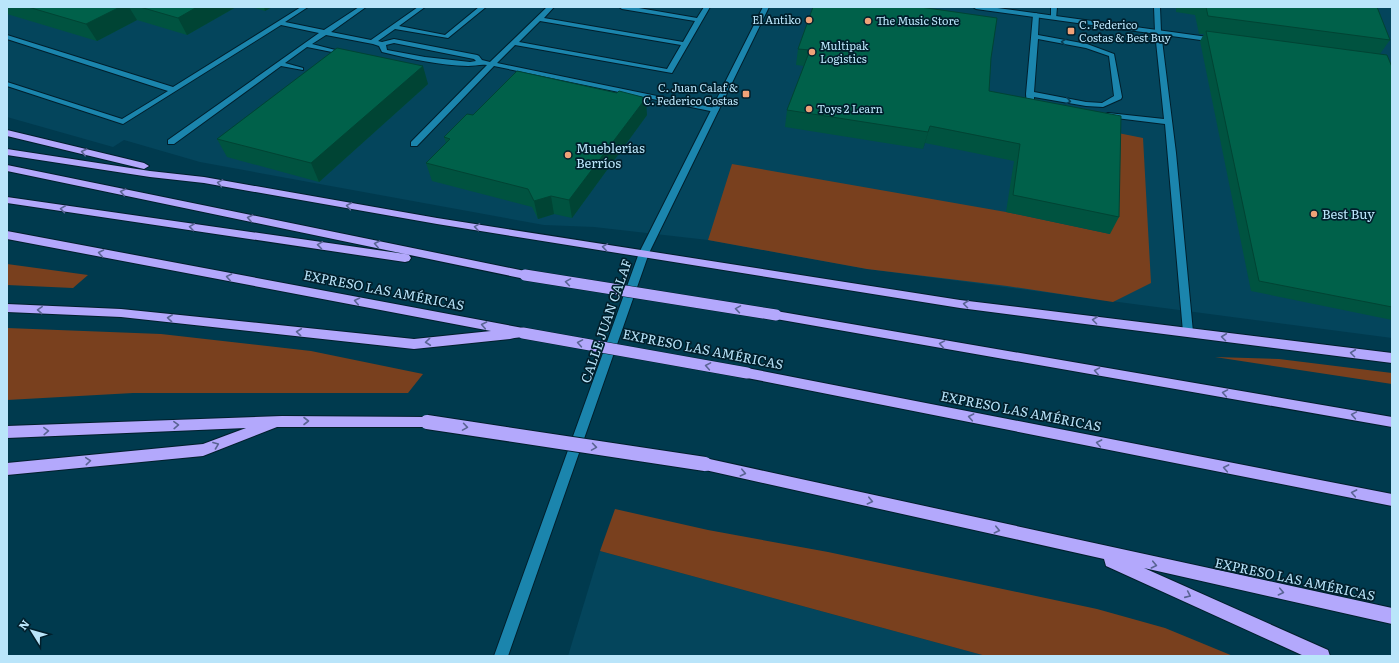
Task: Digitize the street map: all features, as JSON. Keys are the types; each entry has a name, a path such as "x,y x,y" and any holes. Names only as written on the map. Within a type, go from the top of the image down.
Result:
{"highway":[{"path":"7,133 204,180 437,221 960,304 1392,358"},
{"path":"7,152 150,174 204,180"},
{"path":"7,168 525,275"},
{"path":"7,200 525,275 776,315 1392,422"},
{"name":"EXPRESO LAS AMÉRICAS","path":"7,235 747,373 1392,500"},
{"path":"7,308 121,313 414,344 523,332"},
{"path":"7,469 204,450 282,421"},
{"name":"EXPRESO LAS AMÉRICAS","path":"7,432 282,421 426,422 705,464 1088,550 1392,616"},
{"path":"1088,550 1322,656"}],"street":[{"path":"7,84 123,122 305,7"},
{"path":"171,142 306,45 363,7"},
{"path":"372,42 422,7"},
{"path":"394,27 446,37 483,7"},
{"path":"414,144 492,64 551,7"},
{"path":"622,7 699,20"},
{"path":"514,43 669,71 707,7"},
{"name":"CALLE JUAN CALAF","path":"501,656 644,253 766,7"},
{"path":"976,7 1220,40"},
{"path":"1054,7 1054,18"},
{"path":"1157,7 1158,32 1188,332"},
{"path":"1036,15 1030,104 1045,107"},
{"path":"539,19 685,44"},
{"path":"279,23 382,44 394,41 437,49 477,57 480,62"},
{"path":"7,37 173,90"},
{"path":"1030,94 1097,105 1103,105 1118,97 1112,55 1087,46 1034,38"},
{"path":"382,44 384,51 424,59 470,64 480,62 492,64 715,110"},
{"path":"306,45 350,55"},
{"path":"424,59 437,49"},
{"path":"280,64 301,69"},
{"path":"1097,114 1168,122"}],"shaded area":[{"path":"7,7 1392,7 1392,338 867,269 708,240 594,227 544,225 200,162 124,140 113,147 7,117"},
{"path":"1113,132 1143,138 1151,283 1113,302 1007,286 867,269 708,240 732,164 1006,212 1110,234"},
{"path":"7,264 88,275 73,288 7,285"},
{"path":"7,328 161,334 311,351 423,374 408,393 133,393 7,400"},
{"path":"1215,357 1279,359 1392,373 1392,384"},
{"path":"615,509 708,530 828,552 1097,609 1165,628 1233,656 986,656 600,551"},
{"path":"600,551 986,656 568,656"}],"building":[{"path":"28,7 120,7 86,24"},
{"path":"140,7 197,7 178,18"},
{"path":"813,7 920,7 997,18 991,58 989,91 1121,116 1119,217 1013,195 1020,144 930,126 928,132 787,110 810,50 798,49"},
{"path":"1206,7 1377,7 1390,40 1208,16"},
{"name":"Best Buy","path":"1206,31 1387,55 1392,67 1392,307 1259,281"},
{"path":"337,48 423,66 311,163 217,139"},
{"path":"517,71 617,93 619,91 646,98 569,200 551,196 534,201 528,189 426,163 450,139 444,137 467,114 473,115"}],"place":[{"name":"El Antiko","path":"809,20"},
{"name":"The Music Store","path":"868,21"},
{"name":"C. Federico Costas & Best Buy","path":"1071,31"},
{"name":"Multipak Logistics","path":"812,52"},
{"name":"C. Juan Calaf & C. Federico Costas","path":"746,94"},
{"name":"Toys 2 Learn","path":"809,109"},
{"name":"Mueblerías Berríos","path":"568,155"},
{"name":"Best Buy","path":"1314,214"}]}
